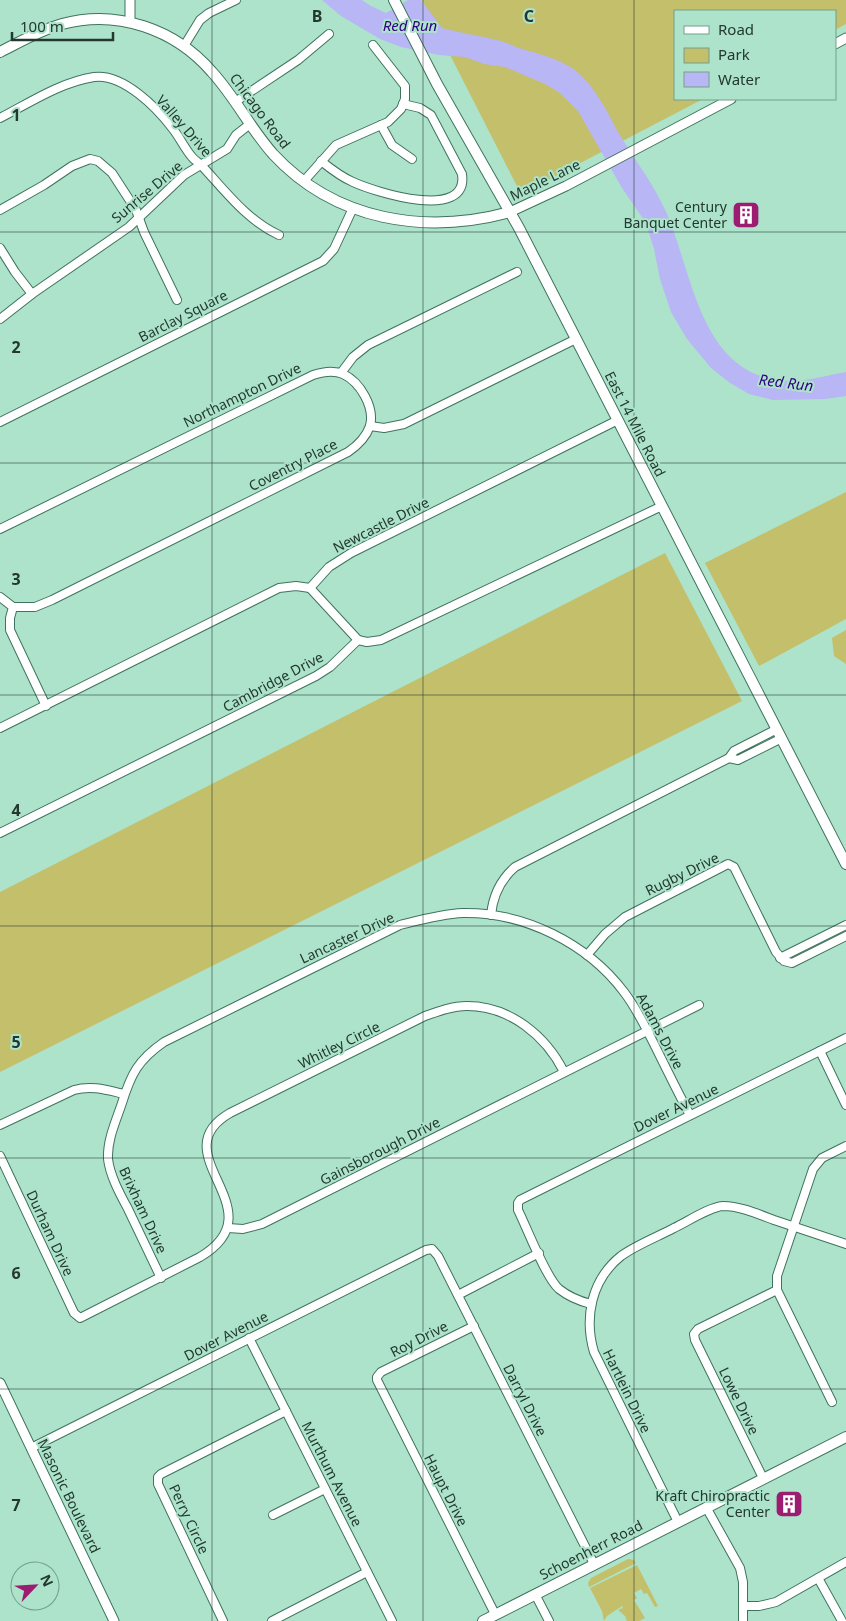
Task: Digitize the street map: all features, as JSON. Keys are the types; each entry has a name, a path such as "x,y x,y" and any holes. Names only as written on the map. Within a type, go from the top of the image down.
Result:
{"main road":[{"name":"East 14 Mile Road","path":"394,0 425,60 510,212 846,864"},
{"name":"Chicago Road","path":"0,52 46,29 62,24 115,19 149,27 184,46 212,71 274,154 304,181 327,196 353,208 391,219 427,223 459,222 510,212"},
{"name":"Schoenherr Road","path":"483,1621 763,1478 846,1438"}],"street":[{"path":"130,0 130,22"},
{"path":"184,46 200,20 209,13 236,0"},
{"path":"235,102 298,60 329,34"},
{"path":"304,181 336,145 395,116 403,104 406,92 405,86 373,45"},
{"name":"Valley Drive","path":"0,118 70,84 93,77 111,78 128,86 166,120 192,157 201,164 246,212 268,230 279,235"},
{"name":"Maple Lane","path":"510,212 592,173 729,100"},
{"path":"321,161 338,174 386,194 437,200 452,198 464,183 462,174 435,121 426,111 403,104"},
{"name":"Sunrise Drive","path":"0,319 32,294 139,219 173,186 201,164 228,149 236,135 250,124"},
{"path":"380,125 392,145 412,160"},
{"path":"0,210 72,166 90,160 103,165 112,173 136,210 178,300"},
{"name":"Barclay Square","path":"0,422 323,261 334,248 353,208"},
{"path":"0,248 32,294"},
{"path":"517,272 368,345 353,357 341,373 351,379 362,392 369,410 370,426 389,428 404,424 576,339"},
{"name":"Northampton Drive","path":"0,529 304,378 320,373 341,373"},
{"name":"Newcastle Drive","path":"310,588 329,568 351,553 618,420"},
{"name":"Coventry Place","path":"13,607 35,607 52,600 348,452 362,440 370,426"},
{"path":"0,728 279,588 296,586 310,588 358,640 367,642 381,640 662,506"},
{"path":"0,598 13,607 10,618 10,630 46,706"},
{"name":"Cambridge Drive","path":"0,833 316,676 330,667 358,640"},
{"path":"491,915 496,890 507,874 515,867 729,758 734,751 779,734"},
{"name":"Rugby Drive","path":"587,954 605,934 625,917 728,864 734,866 780,958"},
{"name":"Lancaster Drive","path":"124,1094 140,1062 147,1054 164,1042 379,934 400,925 437,916 463,913 491,915"},
{"name":"Adams Drive","path":"491,915 521,921 540,928 572,944 602,967 624,991 648,1031 690,1115"},
{"path":"846,925 780,958 787,963 792,963 846,936"},
{"name":"Gainsborough Drive","path":"228,1228 243,1229 262,1224 699,1005"},
{"name":"Whitley Circle","path":"228,1228 229,1213 226,1200 206,1153 207,1139 213,1126 230,1113 425,1016 468,1006 495,1011 508,1016 531,1030 547,1044 564,1072"},
{"name":"Dover Avenue","path":"539,1253 518,1210 518,1203 523,1198 846,1038"},
{"path":"820,1051 846,1105"},
{"path":"0,1125 84,1087 93,1087 124,1094"},
{"name":"Brixham Drive","path":"124,1094 111,1136 108,1159 110,1170 161,1278"},
{"path":"832,1402 777,1290 777,1276 816,1164 822,1158 846,1146"},
{"name":"Durham Drive","path":"0,1156 74,1313 80,1318 161,1278"},
{"name":"Hartlein Drive","path":"678,1522 594,1352 589,1328 591,1304 601,1279 607,1270 622,1256 720,1206 732,1207 846,1244"},
{"path":"161,1278 210,1252 224,1237 228,1228"},
{"name":"Dover Avenue","path":"31,1448 426,1250 432,1249"},
{"name":"Darryl Drive","path":"432,1249 436,1253 474,1326 594,1564"},
{"path":"458,1295 539,1253 558,1288 577,1300 591,1304"},
{"name":"Lowe Drive","path":"763,1478 695,1340 694,1334 698,1329 777,1290"},
{"name":"Roy Drive","path":"377,1377 381,1372 474,1326"},
{"name":"Murthum Avenue","path":"249,1338 392,1621"},
{"name":"Haupt Drive","path":"377,1377 378,1383 495,1614"},
{"name":"Masonic Boulevard","path":"0,1383 114,1621"},
{"name":"Perry Circle","path":"223,1621 158,1484 158,1478 161,1474 286,1410"},
{"path":"273,1515 325,1489"},
{"path":"706,1507 740,1568 743,1582 743,1621"},
{"path":"744,1606 768,1605 846,1562"},
{"path":"272,1621 367,1572"},
{"path":"818,1578 842,1621"},
{"path":"535,1594 549,1621"}],"green space":[{"path":"422,0 846,0 846,24 836,29 836,10 674,10 674,100 701,100 521,194"},
{"path":"846,492 846,619 759,666 705,563"},
{"path":"665,553 742,701 0,1072 0,892"},
{"path":"846,630 846,664 834,656 832,638"},
{"path":"628,1559 634,1560 636,1563 589,1587 588,1583 591,1578"},
{"path":"637,1565 658,1606 655,1607 647,1593 644,1594 641,1589 634,1593 637,1598 634,1600 645,1618 639,1621 627,1621 625,1616 618,1610 623,1608 622,1606 607,1616 604,1621 602,1611 590,1588"}],"water":[{"name":"Red Run","path":"322,0 362,0 386,13 408,0 421,0 442,28 501,41 556,60 575,70 600,99 662,203 706,322 720,345 739,364 763,377 794,381 846,372 846,396 825,399 773,400 749,394 730,383 711,368 687,339 671,312 660,279 646,223 622,188 578,111 560,93 545,84 505,67 484,64 465,57 439,55 401,47 380,39 341,16"}],"place":[{"name":"Century Banquet Center","path":"746,215"},
{"name":"Kraft Chiropractic Center","path":"789,1504"}]}
